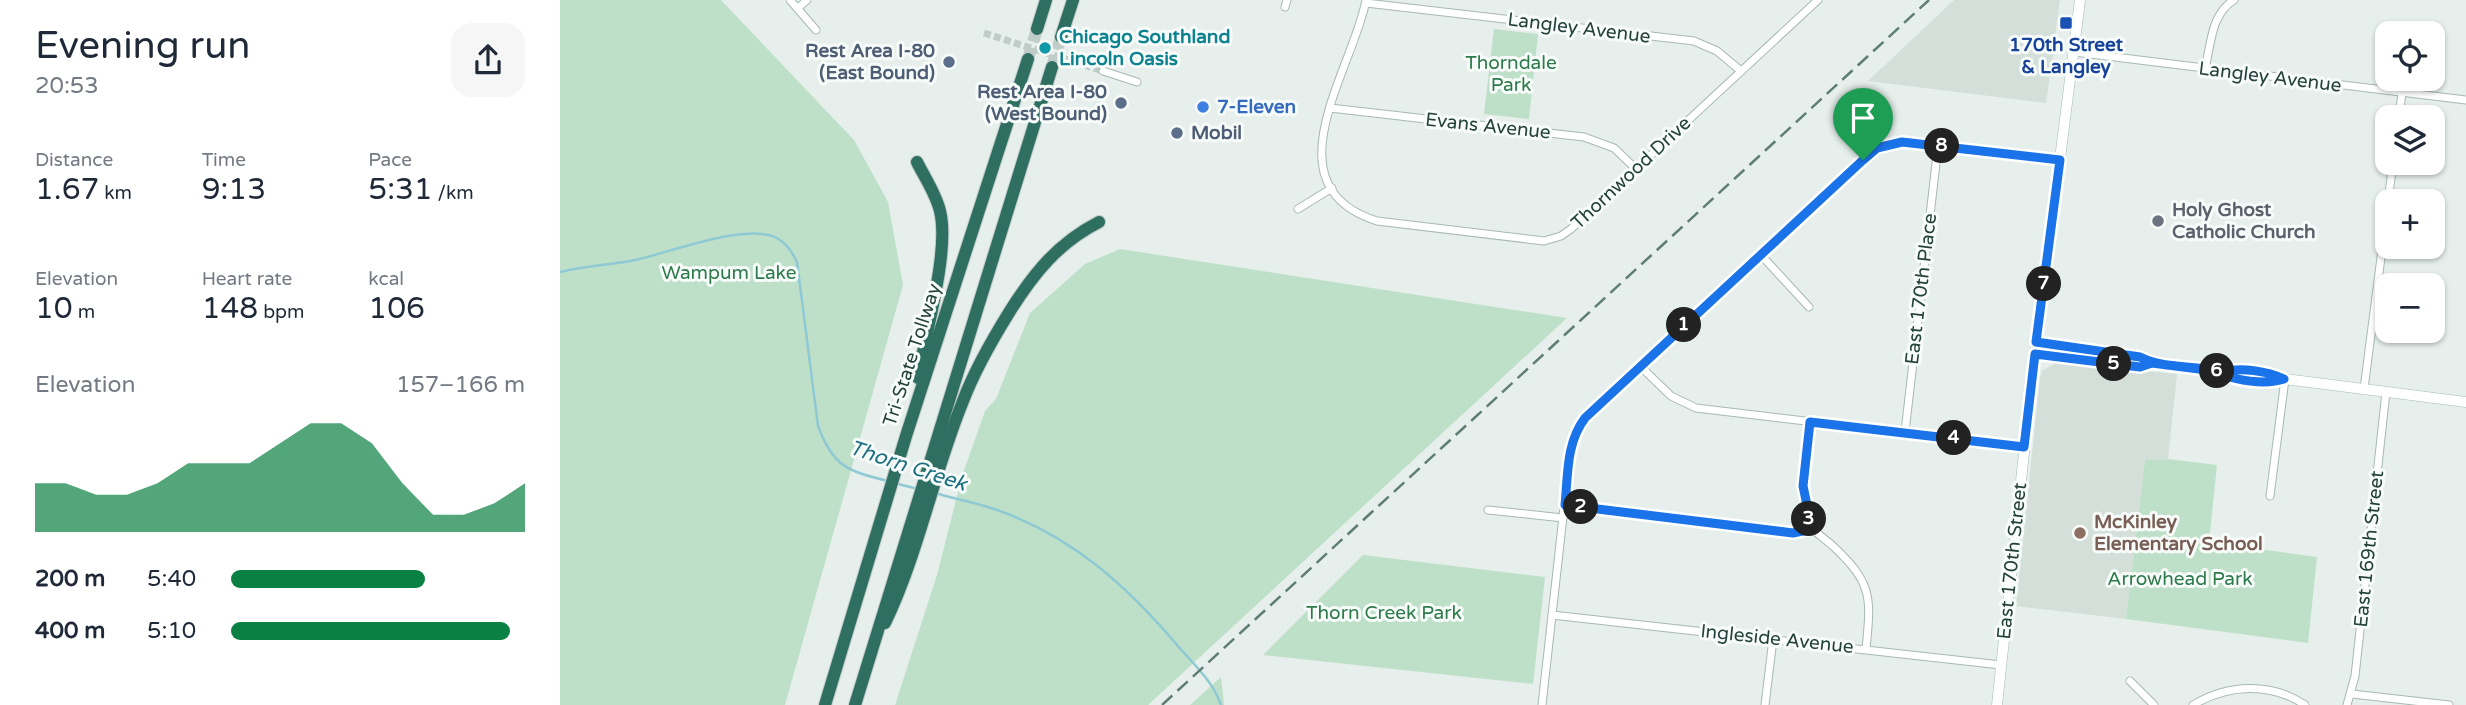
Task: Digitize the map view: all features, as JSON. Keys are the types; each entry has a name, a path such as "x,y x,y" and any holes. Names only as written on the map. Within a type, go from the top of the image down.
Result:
{"highway":[{"path":"1037,29 1046,0"},
{"path":"1061,37 1073,0"},
{"name":"Tri-State Tollway","path":"822,705 1028,59"},
{"path":"855,705 867,661 901,590 914,531 1052,67"},
{"path":"912,417 942,241 940,212 917,162"},
{"path":"941,446 979,364 1024,288 1050,256 1076,234 1099,222"}],"street":[{"path":"790,0 816,30"},
{"path":"797,8 807,0"},
{"name":"Thornwood Drive","path":"1332,188 1353,210 1377,221 1544,241 1561,236 1818,0"},
{"name":"East 170th Street","path":"1997,705 2036,342 2080,0"},
{"path":"2206,69 2216,19 2226,5 2234,0"},
{"path":"1298,209 1332,188 1321,154 1321,137 1366,1"},
{"name":"Langley Avenue","path":"1366,1 1694,41 1717,51 1741,71"},
{"name":"Langley Avenue","path":"2074,52 2466,100"},
{"path":"1103,71 1137,82"},
{"path":"2400,105 2402,93"},
{"name":"Evans Avenue","path":"1330,108 1584,137 1614,148 1636,169"},
{"path":"1542,705 1573,438 1585,418 1877,148 1895,142 2060,160"},
{"name":"East 170th Place","path":"1905,432 1938,146"},
{"path":"1761,255 1809,307"},
{"path":"2364,389 2381,259"},
{"path":"2036,342 2140,357 2152,363 2222,372 2231,377 2272,383 2284,379 2466,402"},
{"path":"2035,354 2140,367 2152,363"},
{"path":"1640,366 1671,396 1687,405 1707,410 2024,447"},
{"path":"2270,496 2284,379"},
{"name":"East 169th Street","path":"2347,705 2352,694 2386,392"},
{"path":"1810,422 1803,486 1812,529 1838,550 1865,584 1870,606 1866,649"},
{"path":"1565,505 1793,533 1812,529"},
{"path":"1488,510 1563,518"},
{"name":"Ingleside Avenue","path":"1552,615 2001,666"},
{"path":"1765,705 1773,639"},
{"path":"2130,681 2154,705"},
{"path":"2193,705 2218,693 2255,688 2282,694 2305,705"},
{"path":"2352,694 2449,705"}],"shaded area":[{"path":"1954,0 2060,0 2046,103 1868,81"},
{"name":"McKinley Elementary School","path":"2056,363 2177,374 2168,459 2145,460 2126,619 2016,606 2040,378 2042,371"}],"green space":[{"name":"Wampum Lake","path":"560,0 721,0 854,140 888,202 903,285 785,705 560,705"},
{"name":"Thorndale Park","path":"1494,29 1538,34 1529,119 1484,114"},
{"path":"1120,249 1567,318 1148,705 895,705 937,575 962,476 985,411 996,399 1030,313 1085,264"},
{"name":"Arrowhead Park","path":"2168,459 2217,465 2209,542 2317,557 2308,643 2126,619 2145,460"},
{"name":"Thorn Creek Park","path":"1363,555 1545,577 1533,684 1263,655"},
{"path":"1221,677 1224,705 1190,705"}],"waterway":[{"name":"Thorn Creek","path":"560,272 635,260 727,236 763,234 777,238 789,248 797,262 818,426 824,440 836,459 844,465 862,474 888,481"},
{"name":"Thorn Creek","path":"898,484 918,489"},
{"name":"Thorn Creek","path":"935,493 1024,521 1050,534 1097,565 1159,624 1208,681 1221,705"}],"tunnel":[{"path":"1028,59 1037,29"},
{"path":"984,33 1103,71"},
{"path":"1052,67 1061,37"}],"railway":[{"path":"1162,705 1929,0"}],"place":[{"name":"170th Street & Langley","path":"2066,23"},
{"name":"Chicago Southland Lincoln Oasis","path":"1045,48"},
{"name":"Rest Area I-80 (East Bound)","path":"949,62"},
{"name":"Rest Area I-80 (West Bound)","path":"1121,103"},
{"name":"7-Eleven","path":"1203,107"},
{"name":"Mobil","path":"1177,133"},
{"name":"Holy Ghost Catholic Church","path":"2158,221"},
{"name":"McKinley Elementary School","path":"2080,533"}],"route":[{"path":"1863,160 1585,418 1575,432 1571,445 1565,505 1793,533 1812,529 1803,486 1810,422 2024,447 2035,354 2140,367 2152,363 2222,372 2231,369 2273,374 2284,379 2272,383 2231,377 2222,372 2177,366 2152,363 2140,357 2036,342 2060,160 1902,142 1877,148 1863,160"}]}
